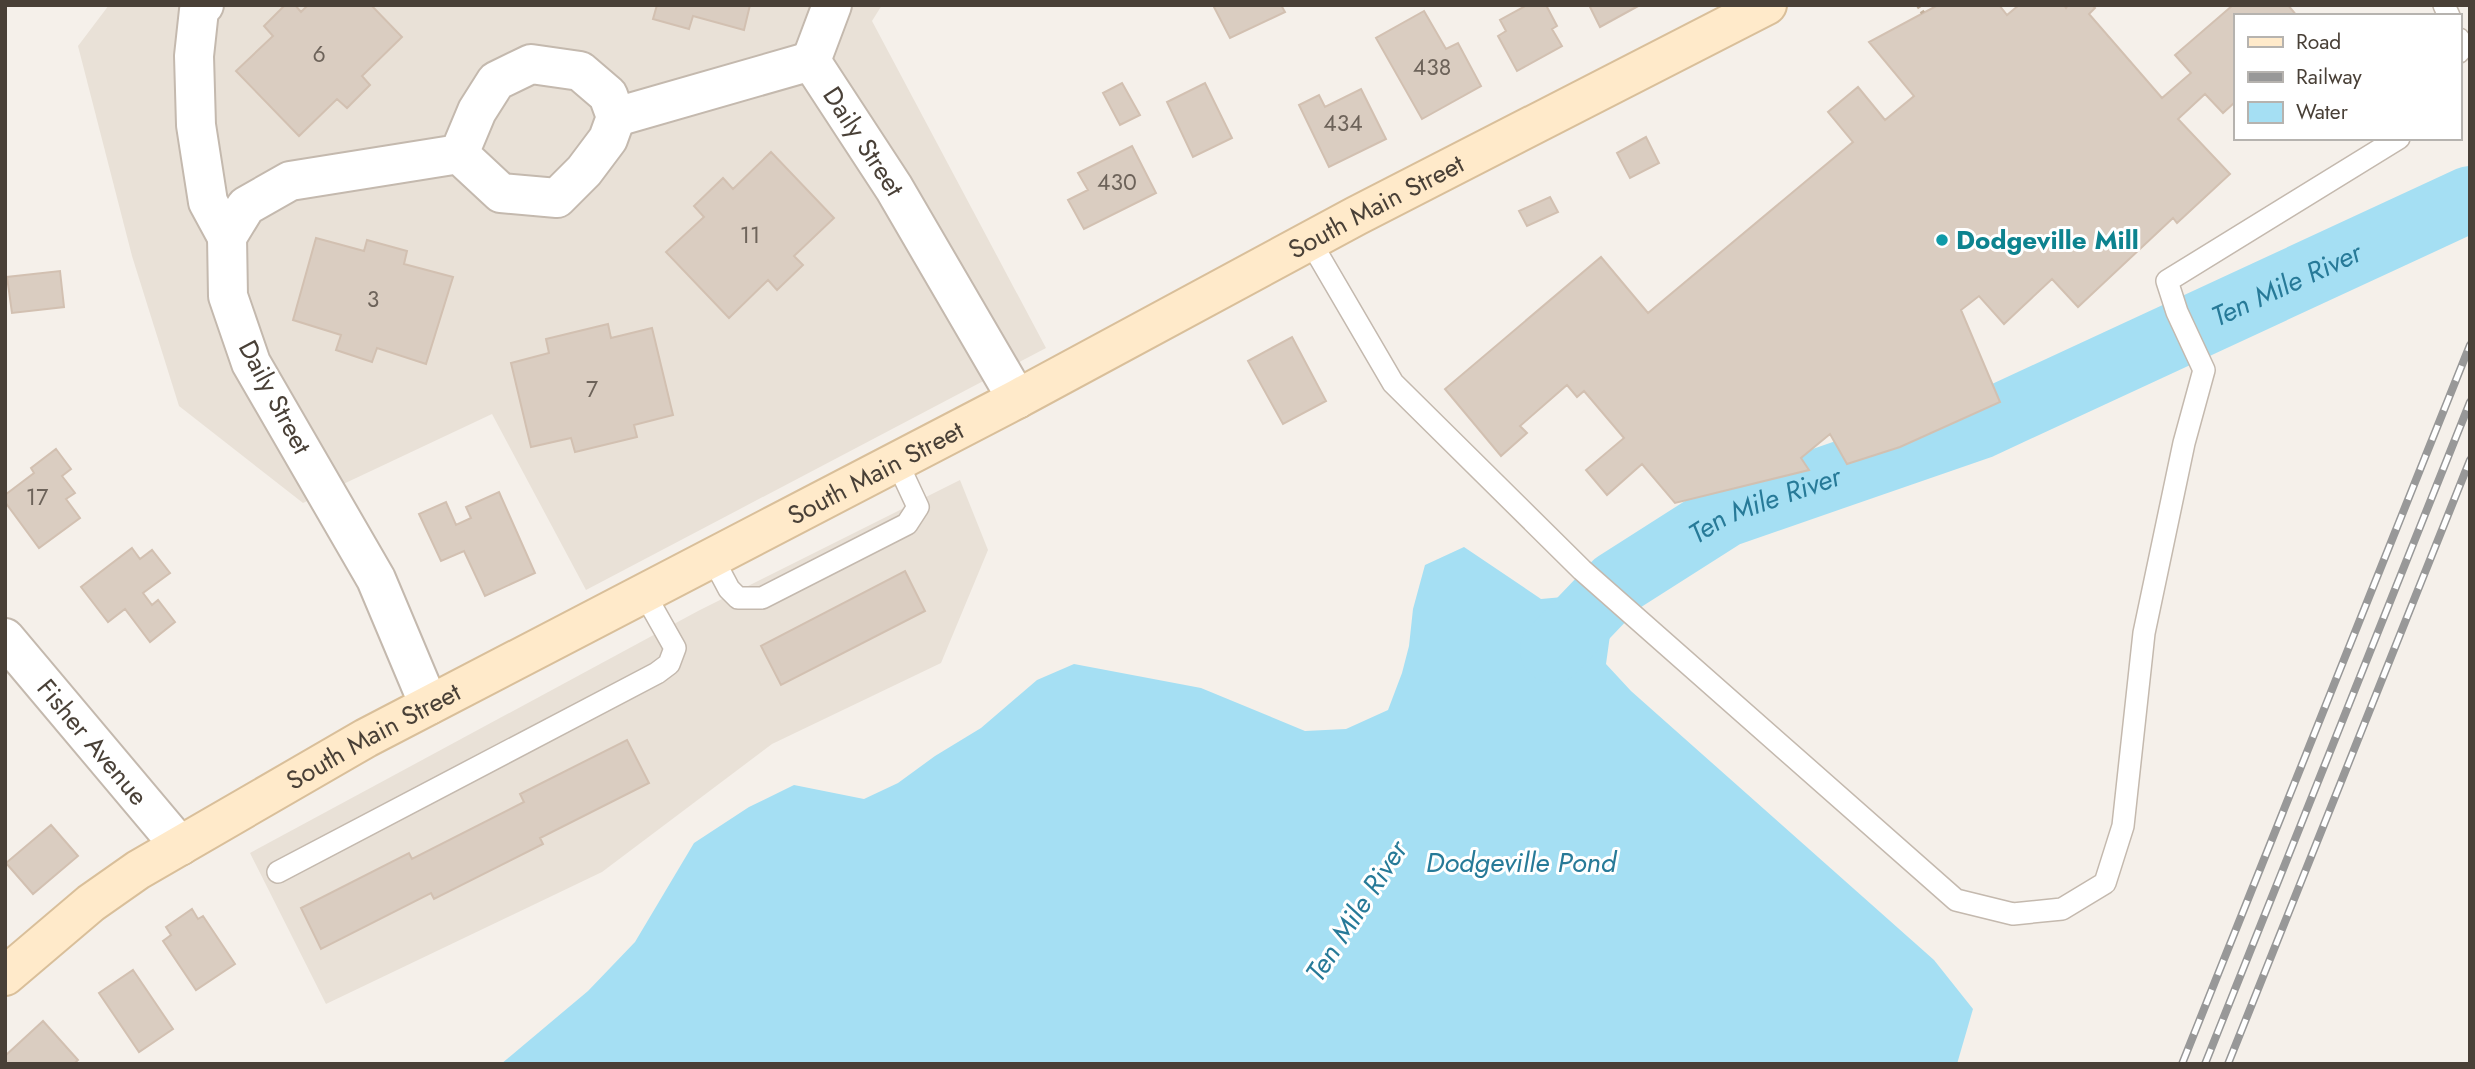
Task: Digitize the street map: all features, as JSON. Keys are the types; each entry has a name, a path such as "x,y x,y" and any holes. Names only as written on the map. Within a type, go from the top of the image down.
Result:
{"main road":[{"name":"South Main Street","path":"5,976 91,903 138,870 366,738 1017,399 1310,241 1768,5"}],"street":[{"path":"204,5 199,10 194,56 196,125 208,202 227,237"},
{"path":"811,61 832,5"},
{"name":"Daily Street","path":"615,117 811,61 894,188 1017,399"},
{"path":"531,64 580,71 608,95 615,117 608,139 584,171 556,198 500,193 459,154 477,111 496,81 531,64"},
{"path":"227,237 246,206 290,181 459,154"},
{"name":"Daily Street","path":"227,237 228,296 251,363 376,579 429,705"},
{"name":"Fisher Avenue","path":"5,638 180,846"}],"lane":[{"path":"1310,241 1393,383 1582,570 1956,900 2013,914 2062,909 2105,883 2123,826 2144,633 2185,443 2204,370 2177,312 2167,281 2396,140"},
{"path":"712,557 729,589 738,598 762,598 907,524 918,508 897,462"},
{"path":"278,872 657,673 669,664 675,648 644,593"}],"path":[{"path":"1918,5 1923,13"}],"shaded area":[{"path":"109,5 882,5 872,21 1046,348 586,590 492,414 303,503 179,406 132,256 78,46"},
{"path":"960,480 988,550 941,663 772,744 602,872 326,1004 250,853 698,611"}],"water":[{"name":"Dodgeville Pond","path":"1464,547 1541,599 1563,597 1602,566 1616,584 1641,605 1611,628 1606,664 1631,691 1934,960 1973,1009 1957,1064 501,1064 588,991 635,942 694,843 749,807 794,785 864,799 898,783 981,728 1037,680 1074,664 1201,688 1305,731 1346,729 1388,710 1409,646 1413,609 1425,565"}],"building":[{"path":"285,5 295,5 301,12 308,5 371,5 402,37 362,76 370,85 347,108 337,99 299,136 236,71 273,36 264,26"},
{"path":"657,5 750,5 744,30 693,16 689,29 653,19"},
{"path":"1281,5 1285,12 1230,38 1214,7"},
{"path":"1527,5 1546,5 1557,26 1552,29 1562,46 1517,71 1498,36 1506,31 1500,20"},
{"path":"1589,5 1640,5 1600,27"},
{"name":"Dodgeville Mill","path":"1938,5 1999,5 2007,15 2019,5 2064,5 2066,8 2068,5 2092,5 2095,8 2089,14 2162,98 2191,73 2175,55 2233,5 2288,5 2295,14 2234,14 2234,103 2223,113 2205,94 2178,119 2230,174 2177,223 2173,218 2078,307 2052,279 2004,324 1979,296 1961,310 2000,402 1900,447 1847,464 1830,434 1801,458 1809,470 1675,503 1642,464 1607,495 1586,470 1624,438 1584,391 1577,397 1567,385 1520,426 1527,433 1501,456 1445,389 1601,257 1648,313 1853,142 1828,112 1858,87 1885,120 1914,96 1869,42"},
{"path":"1424,11 1446,49 1458,43 1481,86 1422,119 1376,38"},
{"path":"1122,83 1140,115 1120,125 1103,93"},
{"path":"1205,83 1232,138 1193,157 1167,102"},
{"path":"1361,89 1386,139 1329,167 1299,105 1319,95 1325,107"},
{"path":"1646,137 1659,163 1630,178 1617,153"},
{"path":"1132,146 1156,193 1084,229 1068,200 1088,190 1078,173"},
{"path":"771,152 834,218 794,256 803,265 777,290 768,280 729,318 666,252 704,217 694,206 723,178 733,189"},
{"path":"1550,197 1558,212 1527,226 1519,211"},
{"path":"316,238 364,251 367,240 407,251 404,264 453,277 426,364 377,348 372,362 336,350 341,335 293,320"},
{"path":"60,271 64,307 12,313 7,277"},
{"path":"608,324 611,338 652,328 673,415 634,425 637,437 575,452 571,438 531,447 511,363 549,353 546,339"},
{"path":"1292,337 1326,401 1283,424 1248,361"},
{"path":"56,449 71,469 62,476 75,493 66,499 80,518 39,548 5,502 5,495 34,473 31,468"},
{"path":"499,492 535,573 485,596 464,551 441,561 419,514 446,502 456,525 471,518 466,507"},
{"path":"132,548 140,559 152,550 170,573 143,593 152,605 158,600 175,622 150,642 125,609 108,622 81,587"},
{"path":"905,571 925,611 781,685 761,646"},
{"path":"627,740 649,783 540,838 543,844 434,899 431,893 321,949 301,908 409,853 412,859 524,802 520,794"},
{"path":"51,825 78,856 33,894 6,863"},
{"path":"192,909 198,919 203,916 235,964 196,990 163,941 171,935 166,927"},
{"path":"133,970 173,1029 139,1052 99,993"},
{"path":"43,1021 78,1060 74,1064 5,1064 5,1056"}],"waterway":[{"name":"Ten Mile River","path":"1553,650 1616,584 1726,514 1980,426 2470,199"}],"railway":[{"path":"2182,1064 2470,345"},
{"path":"2205,1064 2470,402"},
{"path":"2228,1064 2470,460"}],"place":[{"name":"Dodgeville Mill","path":"1942,240"}]}
